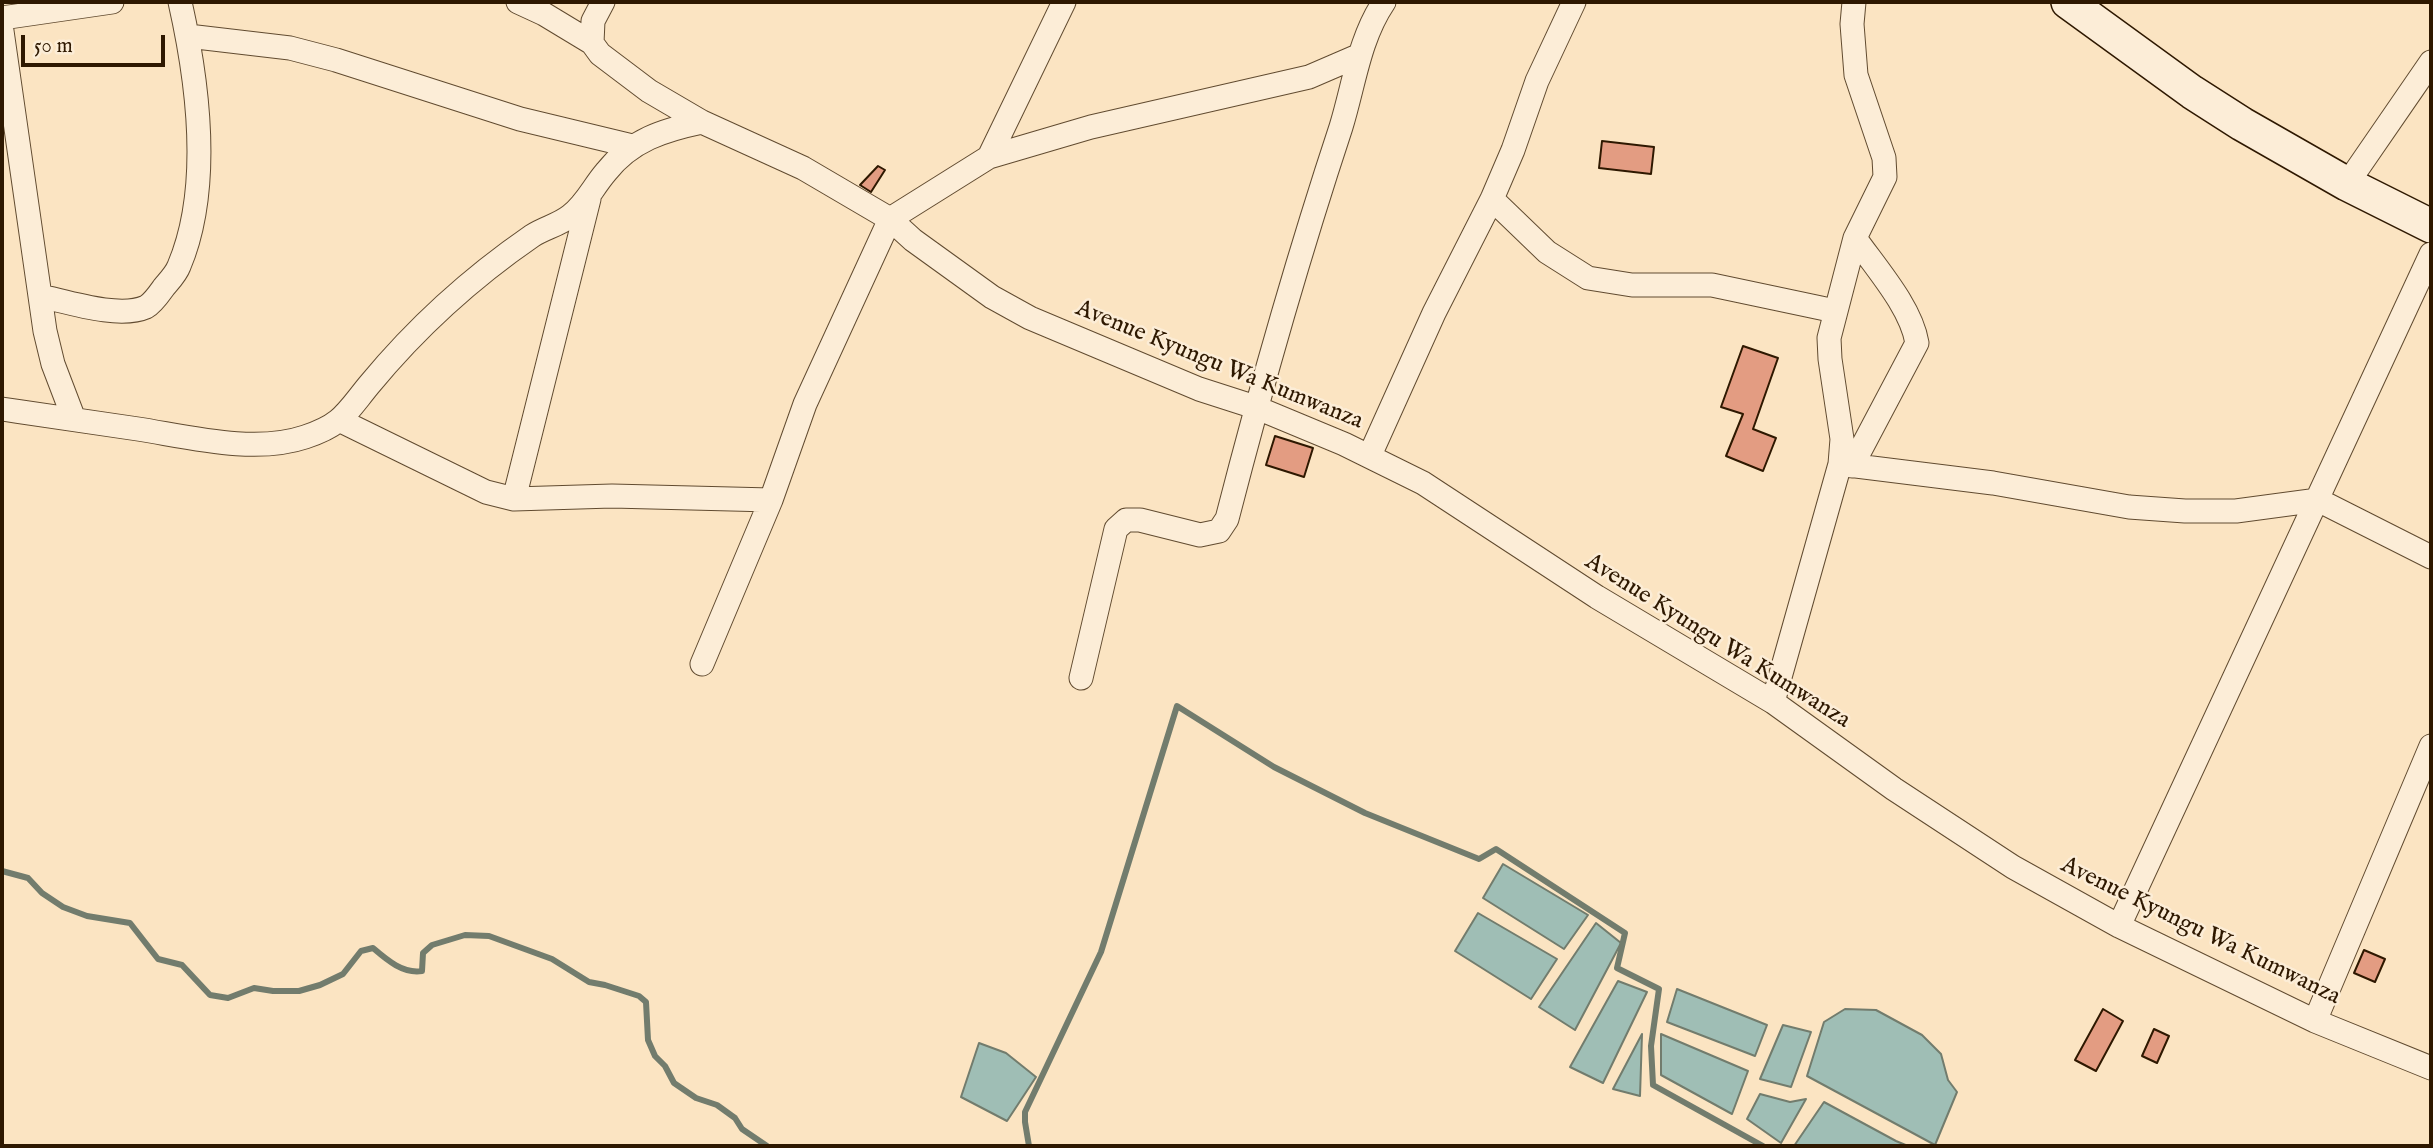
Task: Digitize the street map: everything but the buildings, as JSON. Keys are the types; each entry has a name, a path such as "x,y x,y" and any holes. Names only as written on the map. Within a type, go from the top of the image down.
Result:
{"street":[{"path":"2,18 103,2"},
{"path":"40,296 102,309 131,311 148,306 178,269 191,232 199,148 197,93 180,2"},
{"name":"Avenue Kyungu Wa Kumwanza","path":"518,2 545,8 649,91 702,122 803,168 890,219 913,240 992,297 1030,318 1199,389 1255,407 1370,455 1423,483 1597,597 1773,702 1894,789 2013,867 2119,926 2315,1020 2431,1068"},
{"path":"592,43 593,21 603,2"},
{"path":"989,157 1064,2"},
{"path":"1081,678 1116,529 1126,520 1140,520 1200,536 1219,531 1227,519 1255,407 1300,252 1367,33 1384,2"},
{"path":"1370,455 1434,313 1492,200 1537,81 1574,2"},
{"path":"1846,465 1829,338 1855,239 1885,177 1884,158 1856,75 1854,2"},
{"path":"2073,3 2192,92 2347,184 2431,226"},
{"path":"2,31 44,331 53,364 74,419"},
{"path":"188,36 290,48 520,119 632,146"},
{"path":"702,664 771,500 805,404 890,219 989,157 1091,127 1308,77 1360,55"},
{"path":"2347,184 2431,62"},
{"path":"1308,77 1351,89"},
{"path":"2,409 220,442 268,443 303,438 341,421 369,384 421,326 481,273 535,234 568,218 589,199 606,172 632,146 676,128 702,122"},
{"path":"514,499 589,199"},
{"path":"1492,200 1547,252 1588,278 1632,285 1712,285 1835,312"},
{"path":"1773,702 1846,465 1917,343 1915,330 1907,314 1855,239"},
{"path":"2119,926 2431,254"},
{"path":"341,421 486,492 514,499 626,496 771,500"},
{"path":"1846,465 1993,482 2129,507 2236,511 2318,500 2431,556"},
{"path":"2315,1020 2431,746"}],"water":[{"path":"1503,864 1588,915 1564,949 1483,898"},
{"path":"1478,913 1557,959 1531,999 1455,951"},
{"path":"1596,923 1621,943 1575,1030 1539,1007"},
{"path":"1618,981 1647,992 1603,1083 1570,1067"},
{"path":"1677,989 1767,1025 1755,1056 1667,1022"},
{"path":"1845,1009 1876,1010 1922,1035 1941,1054 1948,1080 1957,1092 1935,1145 1807,1076 1824,1022"},
{"path":"1783,1025 1811,1032 1791,1087 1760,1079"},
{"path":"1642,1034 1640,1096 1613,1089"},
{"path":"1661,1034 1748,1071 1732,1114 1661,1075"},
{"path":"979,1043 1006,1053 1036,1077 1007,1121 961,1097"},
{"path":"1760,1094 1790,1102 1806,1099 1781,1143 1747,1119"},
{"path":"1824,1102 1896,1141 1908,1146 1794,1146"}],"waterway":[{"path":"1029,1146 1025,1112 1101,952 1177,706 1274,767 1365,813 1479,859 1496,849 1625,933 1617,968 1659,989 1651,1046 1653,1085 1763,1146"},
{"path":"2,871 28,878 42,893 63,907 87,916 130,923 158,959 182,965 210,995 228,998 254,988 299,991 320,985 343,974 361,951 373,948 402,968 422,971 423,953 432,945 465,935 489,936 552,959 589,982 639,996 646,1002 648,1040 655,1056 665,1066 674,1083 696,1098 717,1105 735,1118 742,1129 767,1146"}]}
